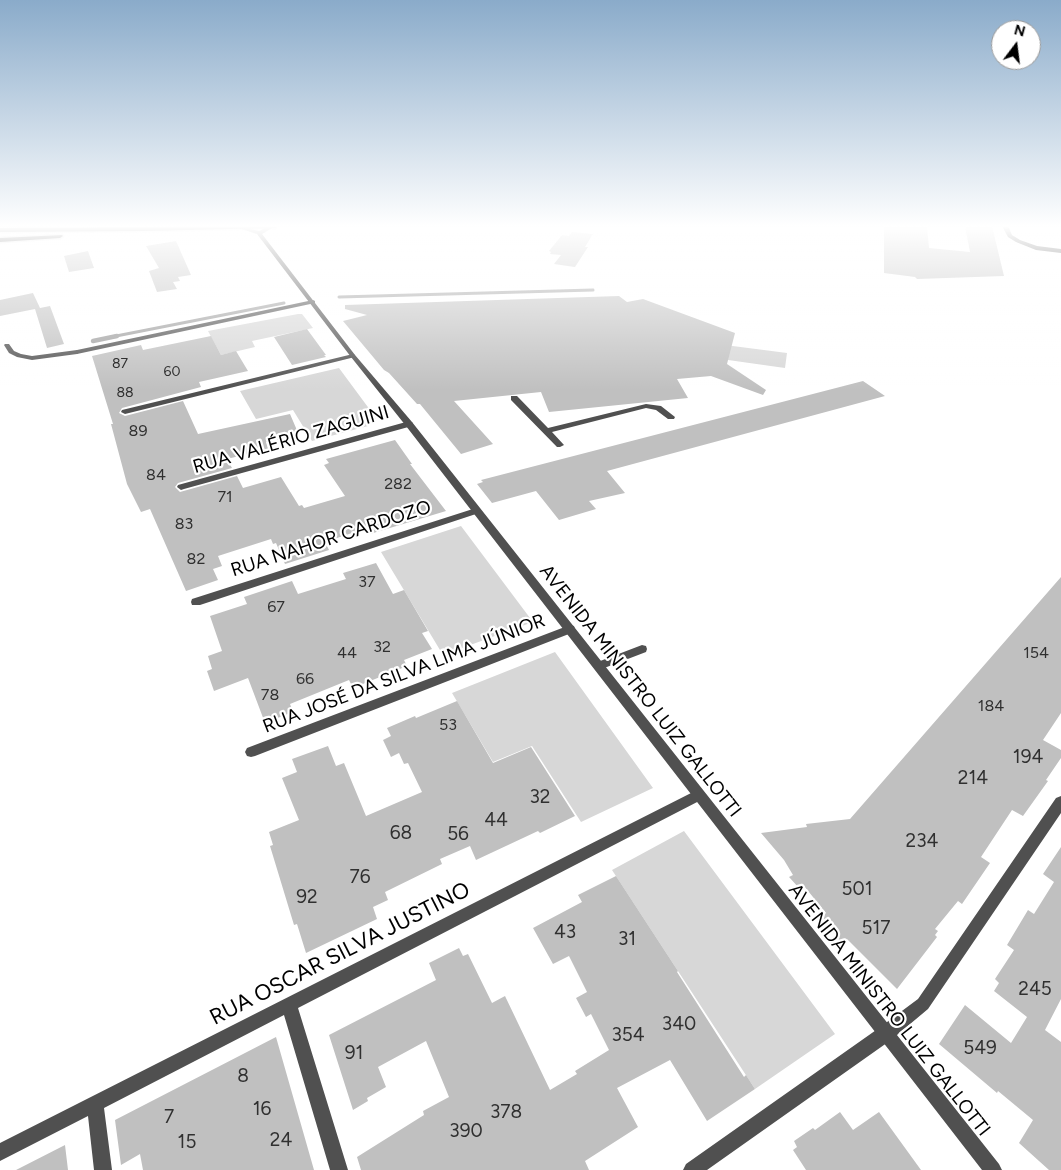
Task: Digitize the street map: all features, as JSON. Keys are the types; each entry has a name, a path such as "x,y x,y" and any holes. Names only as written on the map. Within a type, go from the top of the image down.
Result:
{"street":[{"name":"AVENIDA MINISTRO LUIZ GALLOTTI","path":"296,281 353,356 409,424 993,1170"},
{"path":"7,345 11,352 25,357 77,352 313,302"},
{"path":"125,412 353,356"},
{"path":"514,398 560,446"},
{"path":"547,432 646,406 658,408 671,417"},
{"name":"RUA VALÉRIO ZAGUINI","path":"181,487 409,424"},
{"name":"RUA NAHOR CARDOZO","path":"196,602 476,511"},
{"name":"RUA JOSÉ DA SILVA LIMA JÚNIOR","path":"252,752 570,629"},
{"path":"599,666 642,649"},
{"name":"RUA OSCAR SILVA JUSTINO","path":"0,1152 699,795"},
{"path":"692,1170 885,1034 923,1004 1061,802"},
{"path":"289,1004 339,1170"},
{"path":"95,1103 103,1170"}],"shaded area":[{"path":"302,314 313,328 252,341 255,347 221,355 208,331"},
{"path":"725,345 787,353 785,368 721,359"},
{"path":"339,368 376,418 368,426 312,441 293,410 256,419 240,391"},
{"path":"461,526 533,622 443,655 381,552"},
{"path":"555,652 653,788 581,822 532,746 493,762 452,693"},
{"path":"684,831 835,1034 755,1089 612,870"}],"building":[{"path":"153,281 180,281 173,282 177,289 157,292"},
{"path":"33,293 40,308 0,316 0,300"},
{"path":"619,296 627,302 643,299 735,333 727,364 766,390 763,395 711,376 677,379 688,398 549,412 541,392 454,401 493,444 461,454 420,404 417,404 384,370 343,321 367,315 345,309 345,305"},
{"path":"50,306 64,344 47,348 35,309"},
{"path":"307,329 326,357 292,365 274,337"},
{"path":"211,336 221,355 236,351 248,371 199,382 201,387 122,408 119,413 125,416 183,401 198,434 290,414 299,435 266,442 268,449 227,459 232,468 178,483 175,487 180,492 237,476 243,488 281,477 299,506 302,505 304,508 345,496 324,465 329,463 326,459 395,440 412,464 410,464 446,511 370,534 367,528 325,542 329,550 285,564 276,543 273,544 271,539 218,556 222,566 213,569 218,580 186,591 150,509 141,512 127,484 111,424 113,424 92,356 141,345 143,350"},
{"path":"863,381 885,396 607,471 625,493 589,501 596,509 559,520 536,491 492,503 477,484 483,482 481,480"},
{"path":"376,563 393,594 404,590 428,631 422,633 432,649 404,660 407,666 353,688 349,680 290,704 293,712 265,723 248,678 214,691 207,671 212,669 208,656 222,651 210,616 247,604 244,597 292,581 298,594 346,579 343,573"},
{"path":"1061,577 1061,713 1043,740 1061,750 1061,758 1046,780 1048,781 1023,816 1012,810 981,857 990,863 962,904 958,901 935,929 938,931 935,935 937,937 897,989 847,939 842,944 821,916 826,913 804,886 799,888 789,877 793,875 784,860 761,833 807,827 806,824 850,819"},
{"path":"457,701 493,763 531,747 575,816 476,860 470,846 440,859 442,864 385,892 388,900 373,907 377,919 306,953 297,924 294,925 270,846 273,845 269,832 299,820 282,778 297,772 292,759 328,746 336,766 344,763 366,816 422,792 408,763 404,764 399,753 391,757 383,740 391,736 387,728"},
{"path":"1061,847 1061,999 1045,1030 1061,1042 1061,1170 1049,1170 1019,1143 1033,1120 998,1091 997,1093 939,1044 965,1005 1011,1043 1027,1017 994,991 999,983 995,979 1014,950 1007,945 1028,910 1034,914 1054,882 1043,874"},
{"path":"616,876 744,1077 746,1075 755,1089 707,1121 670,1060 617,1088 638,1127 585,1161 589,1170 361,1170 357,1157 424,1115 423,1111 449,1097 426,1041 378,1067 386,1087 367,1098 368,1101 353,1110 329,1035 436,980 429,963 459,948 463,956 468,954 492,1003 505,996 550,1090 577,1074 575,1071 609,1050 591,1014 586,1017 576,998 587,992 569,956 553,964 533,928 582,902 578,895"},
{"path":"276,1037 314,1170 143,1170 140,1154 121,1165 115,1120"},
{"path":"840,1112 853,1130 879,1112 921,1170 806,1170 793,1150 797,1147 794,1141 813,1128 815,1130"},
{"path":"65,1145 68,1170 16,1170"}],"waterway":[{"path":"339,297 593,290"},
{"path":"111,337 284,303"},
{"path":"93,341 117,336"}]}
